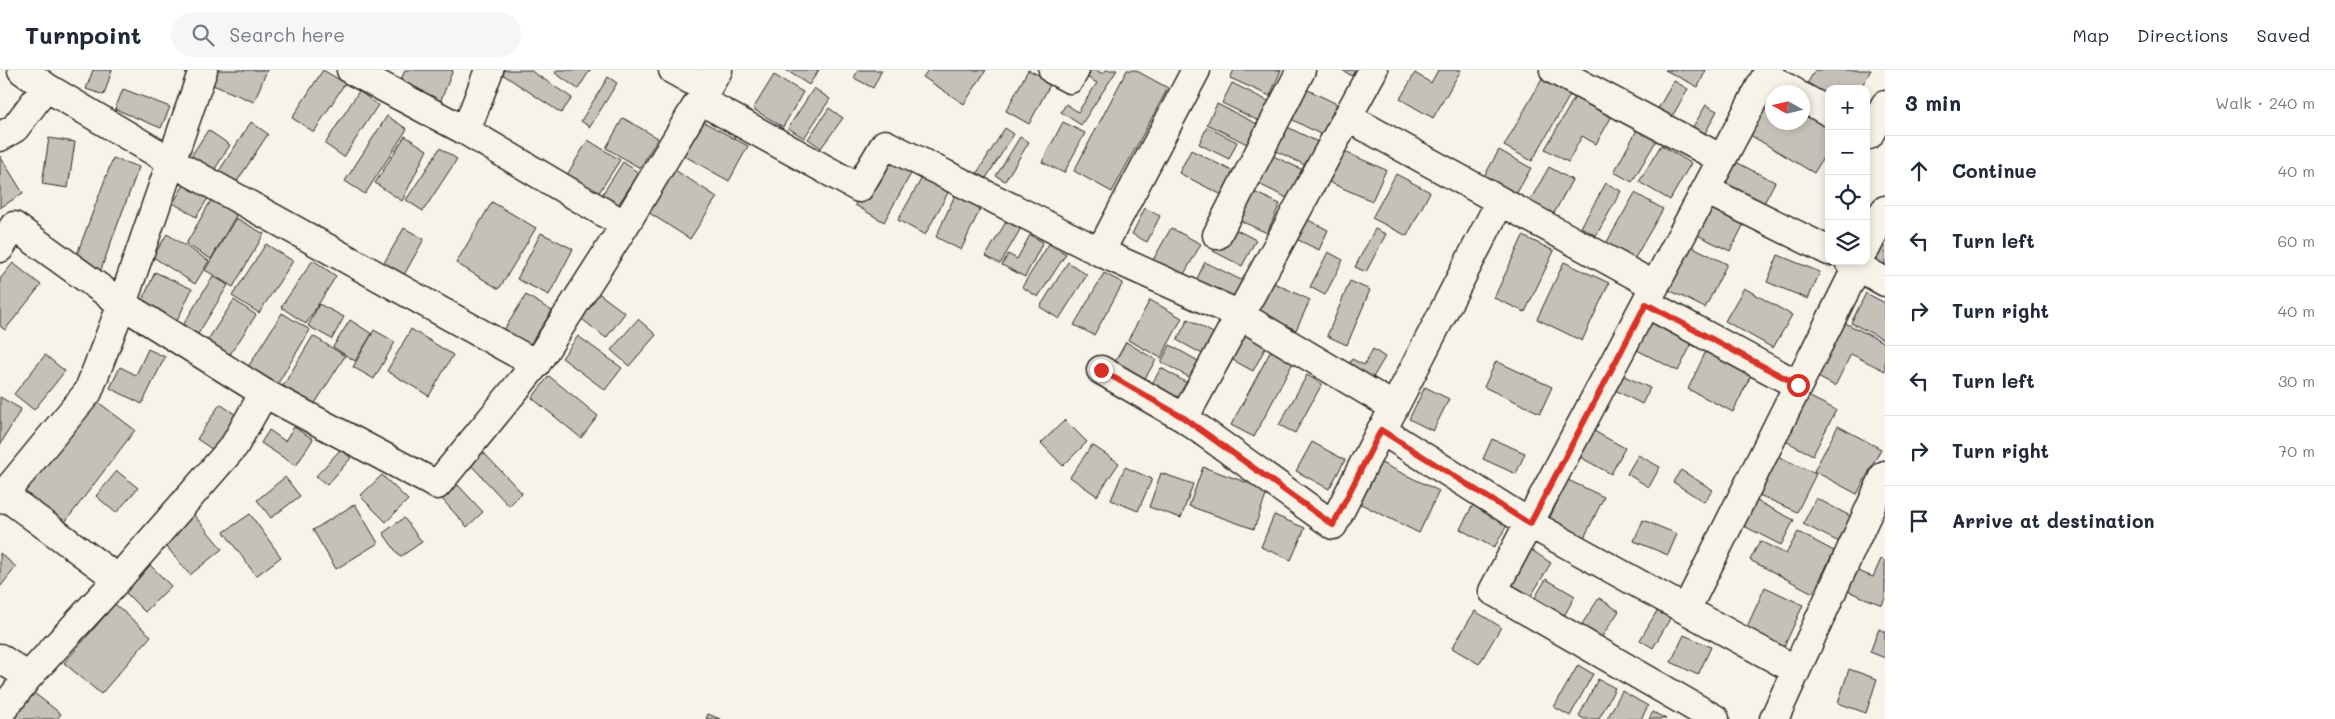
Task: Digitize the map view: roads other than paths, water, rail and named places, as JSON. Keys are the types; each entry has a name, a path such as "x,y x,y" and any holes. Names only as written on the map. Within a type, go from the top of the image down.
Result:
{"street":[{"path":"22,70 46,87 172,162 536,364"},
{"path":"118,579 1,496 88,392 122,304 204,70"},
{"path":"351,70 466,131 625,226"},
{"path":"466,131 489,70"},
{"path":"673,70 708,86 859,188 885,144 1100,252 1240,315 1388,419 1530,524 1796,670"},
{"path":"1053,70 1070,79 1075,70"},
{"path":"1217,235 1301,70"},
{"path":"1184,418 1373,70"},
{"path":"1554,70 1722,159"},
{"path":"1100,252 1192,72"},
{"path":"1715,719 1493,592 1768,73 1784,85"},
{"path":"0,248 14,226 122,304 264,393 437,485 536,364 625,226 708,86"},
{"path":"0,137 15,128 46,87"},
{"path":"1810,101 1825,110"},
{"path":"1873,138 1885,105"},
{"path":"1347,117 1500,202 1798,385"},
{"path":"1706,190 1825,249"},
{"path":"1101,370 1184,418 1333,525 1500,202"},
{"path":"1870,237 1885,210"},
{"path":"1686,610 1798,385 1855,265"},
{"path":"1865,265 1885,282"},
{"path":"0,713 28,677 118,579 234,446 264,393"},
{"path":"1774,719 1885,475"},
{"path":"0,658 28,677"}]}
